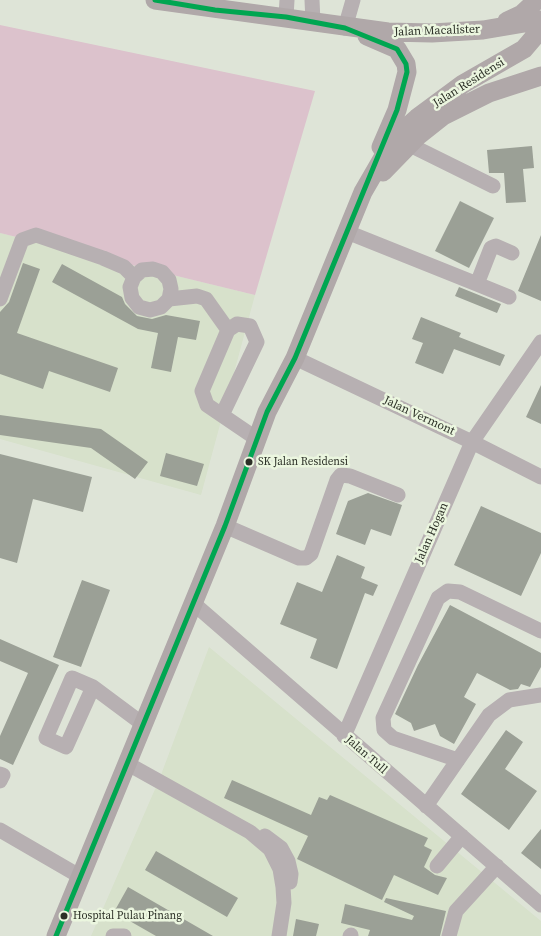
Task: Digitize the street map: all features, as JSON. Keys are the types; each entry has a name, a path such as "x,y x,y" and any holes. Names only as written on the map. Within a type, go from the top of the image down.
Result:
{"main road":[{"path":"490,29 522,14 538,0"},
{"name":"Jalan Macalister","path":"164,1 286,9 313,22 345,28 388,32 432,33 490,29 541,20"},
{"path":"345,28 397,49 406,64 407,72 397,110 363,192"},
{"name":"Jalan Residensi","path":"56,936 225,526 267,412 295,358 363,192 398,135 417,118 463,84 524,49 541,29"},
{"path":"363,192 430,125 457,108 489,94 541,76"}],"street":[{"path":"312,0 313,22"},
{"path":"345,28 353,0"},
{"path":"410,145 493,186"},
{"path":"347,232 509,298"},
{"path":"0,299 22,240 36,235 124,267 134,276"},
{"path":"476,284 491,248 496,246 512,253"},
{"path":"152,269 162,272 169,280 171,289 169,299 161,307 150,310 139,307 132,298 130,287 134,276 142,270 152,269"},
{"path":"169,299 196,296 206,299 228,330"},
{"path":"222,415 257,342 250,326 237,324 228,330 202,391 207,404 222,415 257,439"},
{"name":"Jalan Hogan","path":"344,736 472,442 541,342"},
{"name":"Jalan Vermont","path":"295,358 541,477"},
{"path":"225,526 299,558 306,558 311,554 337,480 342,475 350,476 398,495"},
{"path":"458,760 394,738 384,730 383,718 385,712 438,598 448,591 460,592 541,631"},
{"name":"Jalan Tull","path":"193,603 541,905"},
{"path":"93,687 144,725"},
{"path":"426,806 489,715 509,700 541,695"},
{"path":"128,764 250,832 270,849 280,868 284,903 279,936"},
{"path":"0,774 3,775 0,781"},
{"path":"0,830 81,877"},
{"path":"437,866 462,836"},
{"path":"449,936 456,911 497,866"},
{"path":"113,936 124,936"}],"shaded area":[{"path":"0,25 315,91 255,295 0,233"},
{"path":"0,233 255,295 201,495 0,439"},
{"name":"Hospital Pulau Pinang","path":"209,647 541,921 541,936 91,936 159,780"}],"building":[{"path":"532,146 534,168 523,169 526,202 506,203 504,173 489,173 487,150"},
{"path":"460,201 494,218 469,268 435,251"},
{"path":"541,235 541,301 518,291"},
{"path":"23,263 40,269 17,333 118,368 110,392 49,371 43,389 0,374 0,312 9,302"},
{"path":"62,264 122,297 125,304 137,316 152,319 166,315 200,321 196,340 178,337 171,372 151,368 158,333 138,329 52,282"},
{"path":"459,287 501,304 497,313 455,296"},
{"path":"421,317 461,333 459,337 505,355 500,366 454,349 443,374 415,363 423,343 412,339"},
{"path":"541,385 541,424 526,417"},
{"path":"0,415 101,429 148,462 135,479 91,448 0,435"},
{"path":"166,453 204,464 197,486 160,476"},
{"path":"0,454 92,477 83,512 33,499 17,563 0,558"},
{"path":"368,493 402,505 391,536 371,529 365,545 336,534 348,501"},
{"path":"481,506 541,533 541,553 521,596 454,565"},
{"path":"337,555 365,567 361,578 378,585 373,596 365,593 337,669 310,658 317,639 280,624 297,582 322,592"},
{"path":"82,580 110,590 81,667 53,657"},
{"path":"450,605 541,653 541,667 530,687 521,684 518,689 510,690 477,673 464,697 476,704 454,744 440,736 435,724 414,731 411,723 395,714 418,665"},
{"path":"0,639 59,665 13,765 0,759 0,736 28,673 0,661"},
{"path":"506,730 523,742 505,769 537,791 509,830 461,794"},
{"path":"232,780 311,815 319,797 327,800 330,795 428,838 424,846 432,850 424,867 435,875 447,878 438,895 394,875 382,900 297,859 308,836 224,798"},
{"path":"541,829 541,869 521,853"},
{"path":"156,851 238,898 227,917 145,870"},
{"path":"128,887 213,936 156,936 114,912"},
{"path":"386,898 446,911 440,936 368,936 370,930 341,923 345,904 412,920 414,916 384,902"},
{"path":"296,919 319,924 316,936 293,936"}],"transit line":[{"path":"56,936 225,526 267,412 295,358 397,110 407,72 406,64 397,49 345,28 286,17 215,10 155,0"}],"place":[{"name":"SK Jalan Residensi","path":"249,462"},
{"name":"Hospital Pulau Pinang","path":"64,916"}]}
